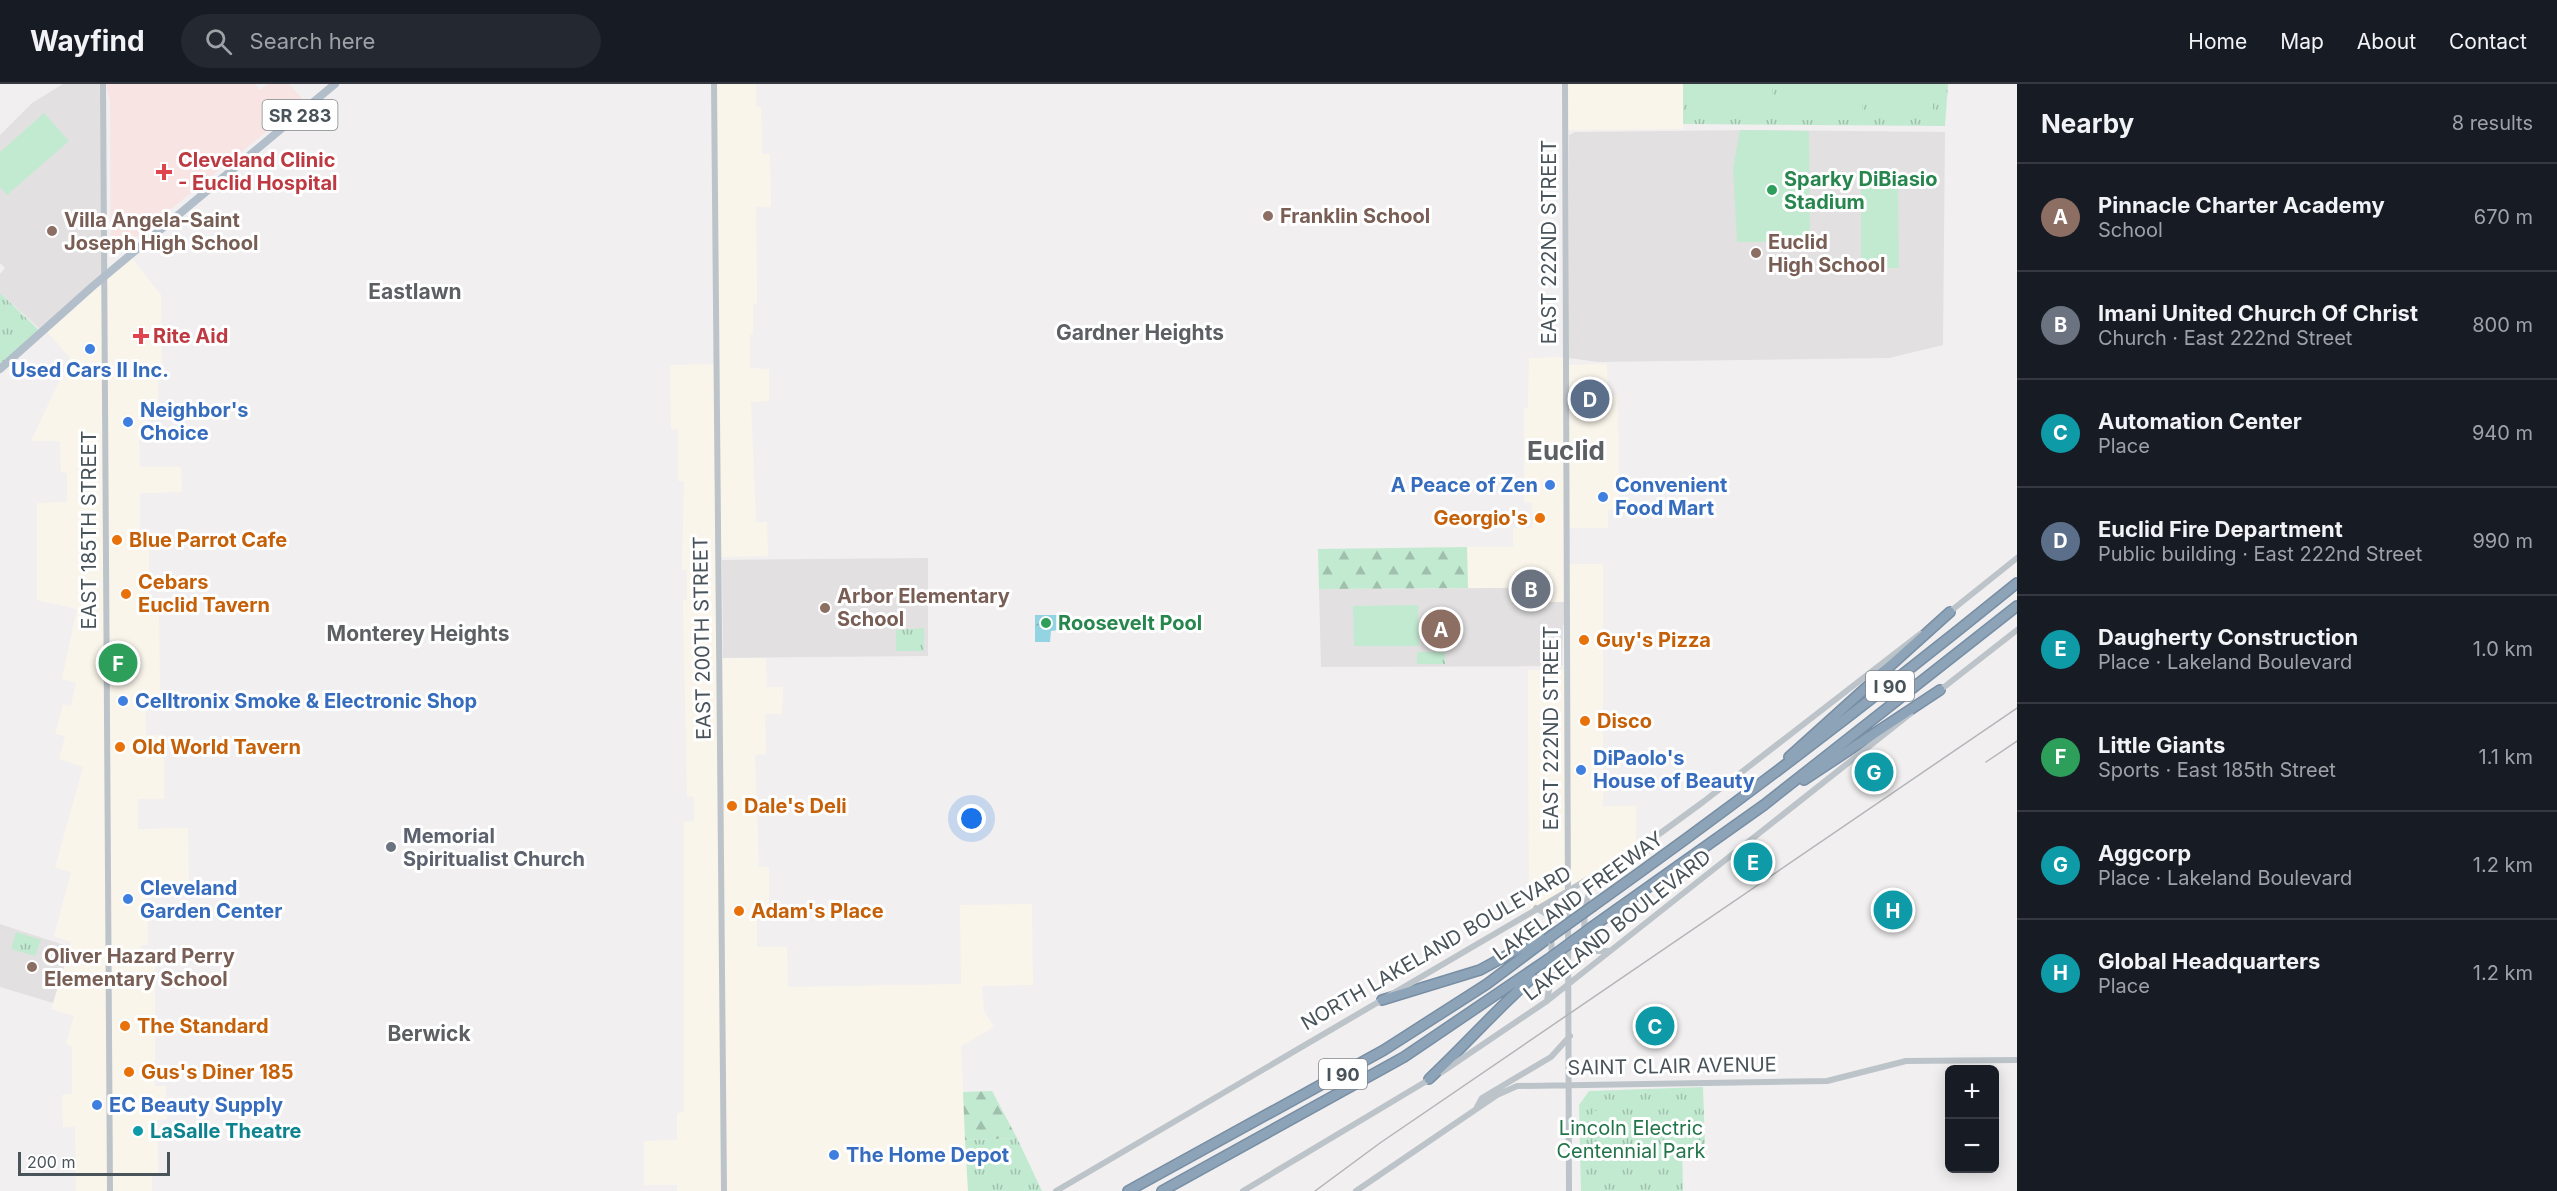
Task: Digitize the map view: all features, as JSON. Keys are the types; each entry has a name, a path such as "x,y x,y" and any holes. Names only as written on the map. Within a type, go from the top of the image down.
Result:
{"highway":[{"name":"LAKELAND FREEWAY","path":"1128,1191 1384,1050 1487,984 1547,936 1593,906 1759,786 1882,693 2017,583"},
{"name":"LAKELAND FREEWAY","path":"1162,1191 1404,1057 1547,960 1764,805 2017,606"},
{"path":"1759,786 1950,612"},
{"path":"1764,805 1940,690"},
{"path":"1382,1000 1480,970 1547,936"},
{"path":"1429,1079 1547,960"}],"main road":[{"name":"SR 283","path":"0,369 104,278 335,84"}],"street":[{"name":"EAST 185TH STREET","path":"103,84 110,1191"},
{"name":"EAST 200TH STREET","path":"714,84 724,1191"},
{"name":"EAST 222ND STREET","path":"1565,84 1569,1191"},
{"name":"NORTH LAKELAND BOULEVARD","path":"1056,1191 1596,874 1686,815 2017,558"},
{"name":"LAKELAND BOULEVARD","path":"1243,1191 1429,1079 1547,1001 2017,630"},
{"path":"1596,874 1586,899 1586,943 1596,952 1611,951"},
{"path":"1536,908 1551,921 1552,971 1547,1001"},
{"path":"1476,1109 1482,1098 1551,1057 1570,1036"},
{"name":"SAINT CLAIR AVENUE","path":"1356,1191 1476,1109 1517,1086 1569,1083 1827,1081 1906,1061 2017,1060"}],"shaded area":[{"name":"Villa Angela-Saint Joseph High School","path":"63,84 103,84 104,278 42,331 0,293 0,274 5,268 0,263 0,135 32,103"},
{"name":"Cleveland Clinic - Euclid Hospital","path":"106,84 255,84 260,90 268,84 289,84 304,101 114,255 111,251 110,101"},
{"path":"714,84 756,84 756,107 761,107 762,154 770,154 771,207 756,207 757,303 753,304 753,334 750,335 750,368 769,369 769,401 751,402 756,522 767,522 768,556 718,557 719,658 766,658 767,687 783,687 782,714 765,714 766,754 755,755 759,867 769,867 769,918 757,919 757,947 787,947 788,987 961,984 960,905 1032,904 1033,985 982,986 984,1011 994,1027 961,1046 968,1191 677,1191 677,1185 644,1185 644,1141 677,1140 677,1113 684,1112 684,822 694,821 694,797 687,796 683,601 687,600 687,570 682,570 684,481 678,481 678,430 671,429 670,365 716,364"},
{"path":"1565,84 1683,84 1683,129 1565,130"},
{"name":"Euclid High School","path":"1755,130 1945,132 1943,345 1889,358 1598,362 1569,358 1569,135 1575,132"},
{"path":"131,257 161,295 162,371 158,371 158,407 149,408 149,437 139,438 140,467 181,467 182,492 140,493 140,547 149,547 149,601 159,601 160,698 145,698 146,735 164,735 164,799 138,799 138,829 188,828 189,887 147,888 148,945 141,945 141,961 155,961 155,1086 166,1086 167,1119 157,1120 158,1176 152,1176 152,1191 76,1191 75,1127 63,1127 62,1095 72,1094 72,1046 66,1044 74,1016 51,1009 71,942 54,936 71,872 55,868 83,767 59,759 65,736 55,734 63,704 71,706 76,683 62,679 77,609 37,600 37,503 67,502 67,473 61,472 60,441 31,441 70,358 45,329"},
{"path":"1566,357 1567,365 1607,364 1608,395 1618,396 1619,509 1608,510 1608,528 1567,528 1568,564 1603,564 1603,806 1636,806 1636,851 1529,912 1528,670 1568,669 1567,602 1511,602 1510,588 1468,588 1467,547 1513,547 1513,528 1533,528 1532,503 1524,502 1524,408 1528,408 1529,358"},
{"name":"Arbor Elementary School","path":"928,558 928,656 723,658 722,560"},
{"path":"1510,588 1511,602 1567,602 1567,624 1563,625 1562,666 1321,667 1319,589"},
{"name":"Oliver Hazard Perry Elementary School","path":"0,924 70,947 53,1003 0,987"}],"green space":[{"path":"1683,84 1948,84 1945,126 1683,124"},
{"path":"1691,84 1772,84 1772,119 1695,119 1691,115"},
{"path":"1784,84 1862,84 1862,120 1784,120"},
{"path":"1872,84 1933,84 1933,118 1874,118"},
{"path":"44,113 69,141 7,195 0,187 0,152"},
{"name":"Sparky DiBiasio Stadium","path":"1740,130 1809,131 1810,242 1737,242 1733,168"},
{"path":"1861,185 1898,185 1899,268 1861,268"},
{"path":"0,293 41,332 0,369"},
{"path":"1467,547 1468,588 1319,589 1318,549"},
{"path":"1418,605 1419,646 1354,646 1353,606"},
{"path":"924,628 924,651 896,651 896,630"},
{"path":"1417,652 1445,652 1445,664 1417,664"},
{"path":"16,932 41,940 35,956 11,949"},
{"name":"Lincoln Electric Centennial Park","path":"1703,1087 1705,1146 1682,1147 1683,1191 1581,1191 1579,1105 1589,1091"},
{"path":"992,1091 1017,1138 965,1140 963,1092"},
{"path":"1612,1110 1613,1128 1594,1129 1594,1111"},
{"path":"1017,1138 1042,1191 968,1191 965,1140"}],"water":[{"name":"Roosevelt Pool","path":"1035,615 1057,615 1058,630 1051,631 1050,642 1035,642"}],"railway":[{"path":"1315,1191 1380,1143 2017,708"},
{"path":"1986,762 2017,741"}],"place":[{"name":"Cleveland Clinic - Euclid Hospital","path":"164,172"},
{"name":"Sparky DiBiasio Stadium","path":"1772,190"},
{"name":"Franklin School","path":"1268,216"},
{"name":"Villa Angela-Saint Joseph High School","path":"52,231"},
{"name":"Euclid High School","path":"1756,253"},
{"name":"Rite Aid","path":"141,336"},
{"name":"Used Cars II Inc.","path":"90,349"},
{"name":"Euclid Fire Department","path":"1590,399"},
{"name":"Neighbor's Choice","path":"128,422"},
{"name":"A Peace of Zen","path":"1550,485"},
{"name":"Convenient Food Mart","path":"1603,497"},
{"name":"Georgio's","path":"1540,518"},
{"name":"Blue Parrot Cafe","path":"117,540"},
{"name":"Imani United Church Of Christ","path":"1531,589"},
{"name":"Cebars Euclid Tavern","path":"126,594"},
{"name":"Arbor Elementary School","path":"825,608"},
{"name":"Roosevelt Pool","path":"1046,623"},
{"name":"Pinnacle Charter Academy","path":"1441,629"},
{"name":"Guy's Pizza","path":"1584,640"},
{"name":"Little Giants","path":"118,663"},
{"name":"Celltronix Smoke & Electronic Shop","path":"123,701"},
{"name":"Disco","path":"1585,721"},
{"name":"Old World Tavern","path":"120,747"},
{"name":"DiPaolo's House of Beauty","path":"1581,770"},
{"name":"Aggcorp","path":"1874,772"},
{"name":"Dale's Deli","path":"732,806"},
{"name":"Memorial Spiritualist Church","path":"391,847"},
{"name":"Daugherty Construction","path":"1753,862"},
{"name":"Cleveland Garden Center","path":"128,899"},
{"name":"Global Headquarters","path":"1893,910"},
{"name":"Adam's Place","path":"739,911"},
{"name":"Oliver Hazard Perry Elementary School","path":"32,967"},
{"name":"The Standard","path":"125,1026"},
{"name":"Automation Center","path":"1655,1026"},
{"name":"Gus's Diner 185","path":"129,1072"},
{"name":"EC Beauty Supply","path":"97,1105"},
{"name":"LaSalle Theatre","path":"138,1131"},
{"name":"The Home Depot","path":"834,1155"}],"district":[{"name":"Eastlawn","path":"415,291"},
{"name":"Gardner Heights","path":"1140,332"},
{"name":"Euclid","path":"1566,450"},
{"name":"Monterey Heights","path":"418,633"},
{"name":"Berwick","path":"429,1033"}]}
